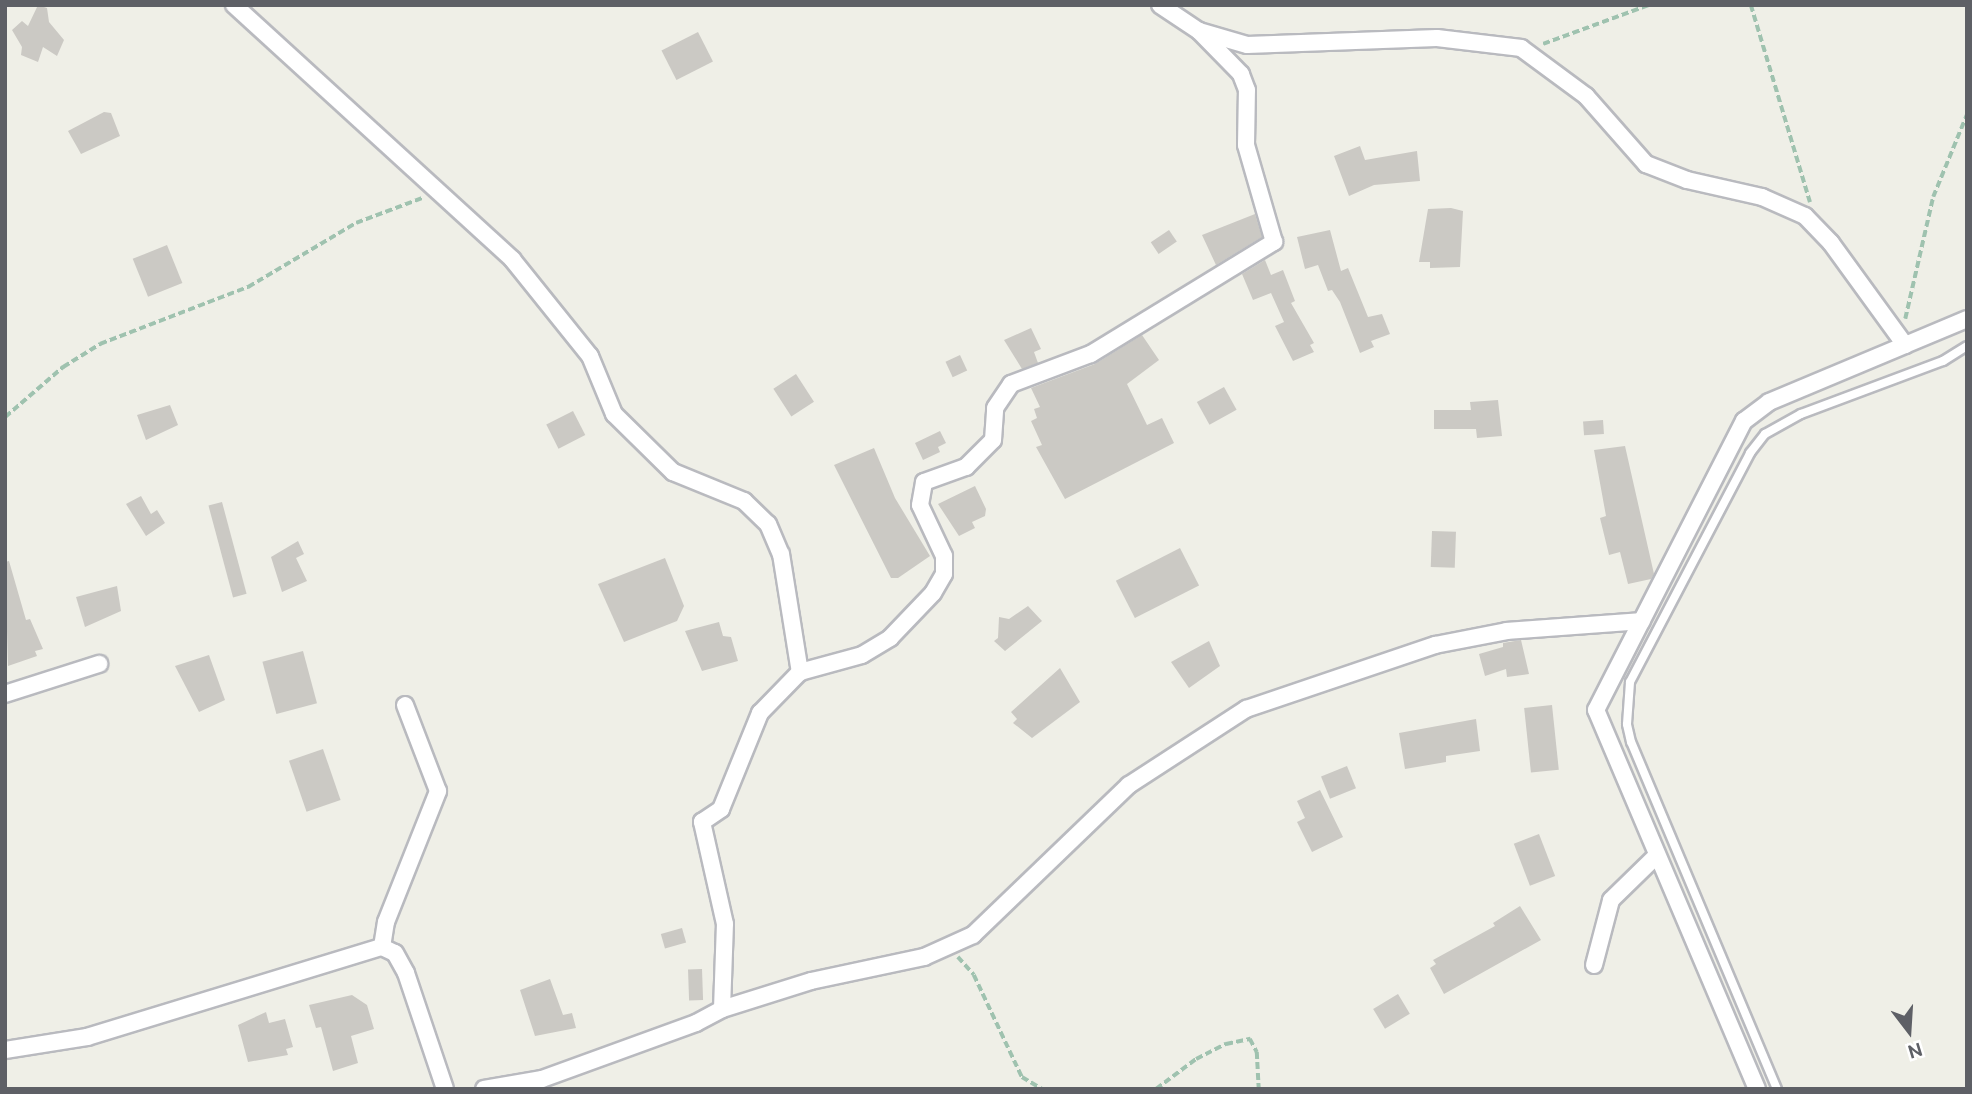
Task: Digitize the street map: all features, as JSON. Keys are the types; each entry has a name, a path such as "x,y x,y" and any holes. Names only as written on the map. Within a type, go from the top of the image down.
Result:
{"street":[{"path":"234,5 512,259 590,356 614,414 673,472 744,501 768,524 781,554 800,673"},
{"path":"722,1009 725,924 702,822 721,809 760,713 800,673 862,654 890,638 933,593 944,574 944,556 920,505 919,492 924,482 966,467 993,440 1002,393 1037,372 1091,354 1273,242 1246,145 1247,90 1241,74 1199,32 1160,5"},
{"path":"1199,32 1247,44 1437,38 1521,48 1586,96 1646,164 1687,180 1762,197 1805,216 1901,339"},
{"path":"1757,1089 1655,856 1596,710 1744,421 1769,402 1901,339 1967,319"},
{"path":"484,1089 542,1079 696,1023 722,1009 811,981 896,966 950,947 973,935 1045,870 1129,785 1246,709 1435,645 1507,631 1642,621"},
{"path":"5,694 99,664"},
{"path":"382,947 386,922 438,791 405,705"},
{"path":"1594,965 1611,900 1655,856"},
{"path":"5,1050 87,1037 382,947 395,953 406,973 445,1089"}],"lane":[{"path":"1777,1089 1631,742 1627,724 1630,682 1744,465 1765,434 1801,414 1943,361 1967,346"}],"path":[{"path":"1521,48 1547,43 1649,5"},
{"path":"1751,5 1819,231"},
{"path":"1901,339 1933,197 1967,114"},
{"path":"5,417 63,367 100,344 248,287 356,223 438,193"},
{"path":"950,947 974,975 1022,1077 1042,1089"},
{"path":"1156,1089 1196,1059 1226,1044 1250,1039 1257,1052 1259,1089"}],"building":[{"path":"38,5 47,8 49,22 64,40 57,56 43,47 38,62 21,55 22,47 12,30 22,21 28,26"},
{"path":"698,32 713,61 676,80 661,51"},
{"path":"104,112 111,113 120,136 81,154 68,131"},
{"path":"1360,146 1365,160 1417,151 1420,181 1374,185 1349,196 1334,156"},
{"path":"1451,208 1463,211 1460,267 1430,268 1430,262 1419,262 1428,209"},
{"path":"1255,214 1262,237 1216,265 1202,235"},
{"path":"1169,230 1177,242 1159,254 1151,242"},
{"path":"1330,230 1341,271 1348,268 1368,317 1382,314 1390,334 1371,341 1374,347 1360,353 1340,302 1332,290 1328,291 1318,265 1305,269 1297,237"},
{"path":"167,245 182,283 148,297 133,259"},
{"path":"1265,260 1271,275 1283,270 1295,301 1291,303 1314,343 1310,345 1314,352 1293,361 1275,326 1284,322 1271,293 1253,300 1242,274"},
{"path":"1031,328 1041,349 1034,352 1038,363 1022,369 1004,340"},
{"path":"1142,335 1159,360 1127,384 1147,425 1162,418 1174,443 1065,499 1036,447 1042,445 1031,421 1037,418 1034,409 1040,407 1031,388 1095,364"},
{"path":"960,355 967,370 953,377 945,362"},
{"path":"796,374 814,402 791,416 773,389"},
{"path":"1224,387 1237,410 1209,425 1197,402"},
{"path":"1498,400 1502,436 1477,438 1476,429 1434,429 1434,410 1471,410 1470,402"},
{"path":"170,405 178,425 146,440 137,415"},
{"path":"573,411 585,435 559,449 546,425"},
{"path":"1603,420 1604,434 1584,435 1583,421"},
{"path":"940,431 946,443 938,447 940,452 923,460 915,443"},
{"path":"1625,446 1654,574 1651,579 1628,584 1620,552 1609,555 1600,518 1606,516 1594,450"},
{"path":"874,448 895,498 930,556 898,578 891,578 834,465"},
{"path":"975,486 986,509 985,516 972,522 975,528 959,536 938,504"},
{"path":"141,496 151,514 157,510 165,523 146,536 126,504"},
{"path":"222,502 247,594 233,597 208,506"},
{"path":"1432,531 1456,532 1455,568 1431,567"},
{"path":"298,541 304,554 296,558 307,581 282,592 271,557"},
{"path":"1180,548 1199,585 1135,618 1116,581"},
{"path":"665,558 684,606 677,621 624,642 598,584"},
{"path":"9,561 26,620 30,619 43,649 35,651 37,656 8,666 5,562"},
{"path":"117,586 121,611 85,627 76,597"},
{"path":"1028,606 1042,621 1005,651 994,641 998,638 999,617 1009,619"},
{"path":"719,622 723,636 731,637 738,661 702,671 685,631"},
{"path":"1521,640 1529,674 1507,677 1506,669 1485,676 1479,654 1503,647 1503,643"},
{"path":"1209,641 1220,666 1189,688 1171,662"},
{"path":"303,651 317,703 276,714 262,662"},
{"path":"209,655 225,700 199,712 175,666"},
{"path":"1060,668 1080,702 1032,738 1013,723 1017,719 1011,712"},
{"path":"1552,705 1559,770 1531,773 1524,708"},
{"path":"1476,719 1480,751 1446,756 1446,762 1405,769 1399,733"},
{"path":"323,749 341,800 307,812 289,761"},
{"path":"1347,766 1356,788 1330,799 1321,776"},
{"path":"1320,790 1343,837 1312,852 1297,822 1305,818 1297,801"},
{"path":"1539,834 1555,876 1530,886 1514,844"},
{"path":"1520,906 1541,940 1444,994 1430,968 1436,964 1433,960 1495,926 1493,923"},
{"path":"682,928 686,942 665,948 661,934"},
{"path":"688,969 702,969 703,1000 689,1000"},
{"path":"550,979 563,1015 572,1013 576,1028 535,1036 520,990"},
{"path":"1398,994 1410,1014 1385,1029 1373,1009"},
{"path":"352,995 367,1005 374,1029 351,1036 358,1063 333,1071 321,1027 316,1028 309,1005"},
{"path":"266,1012 269,1023 285,1019 293,1047 286,1049 288,1055 248,1062 238,1025"}]}
